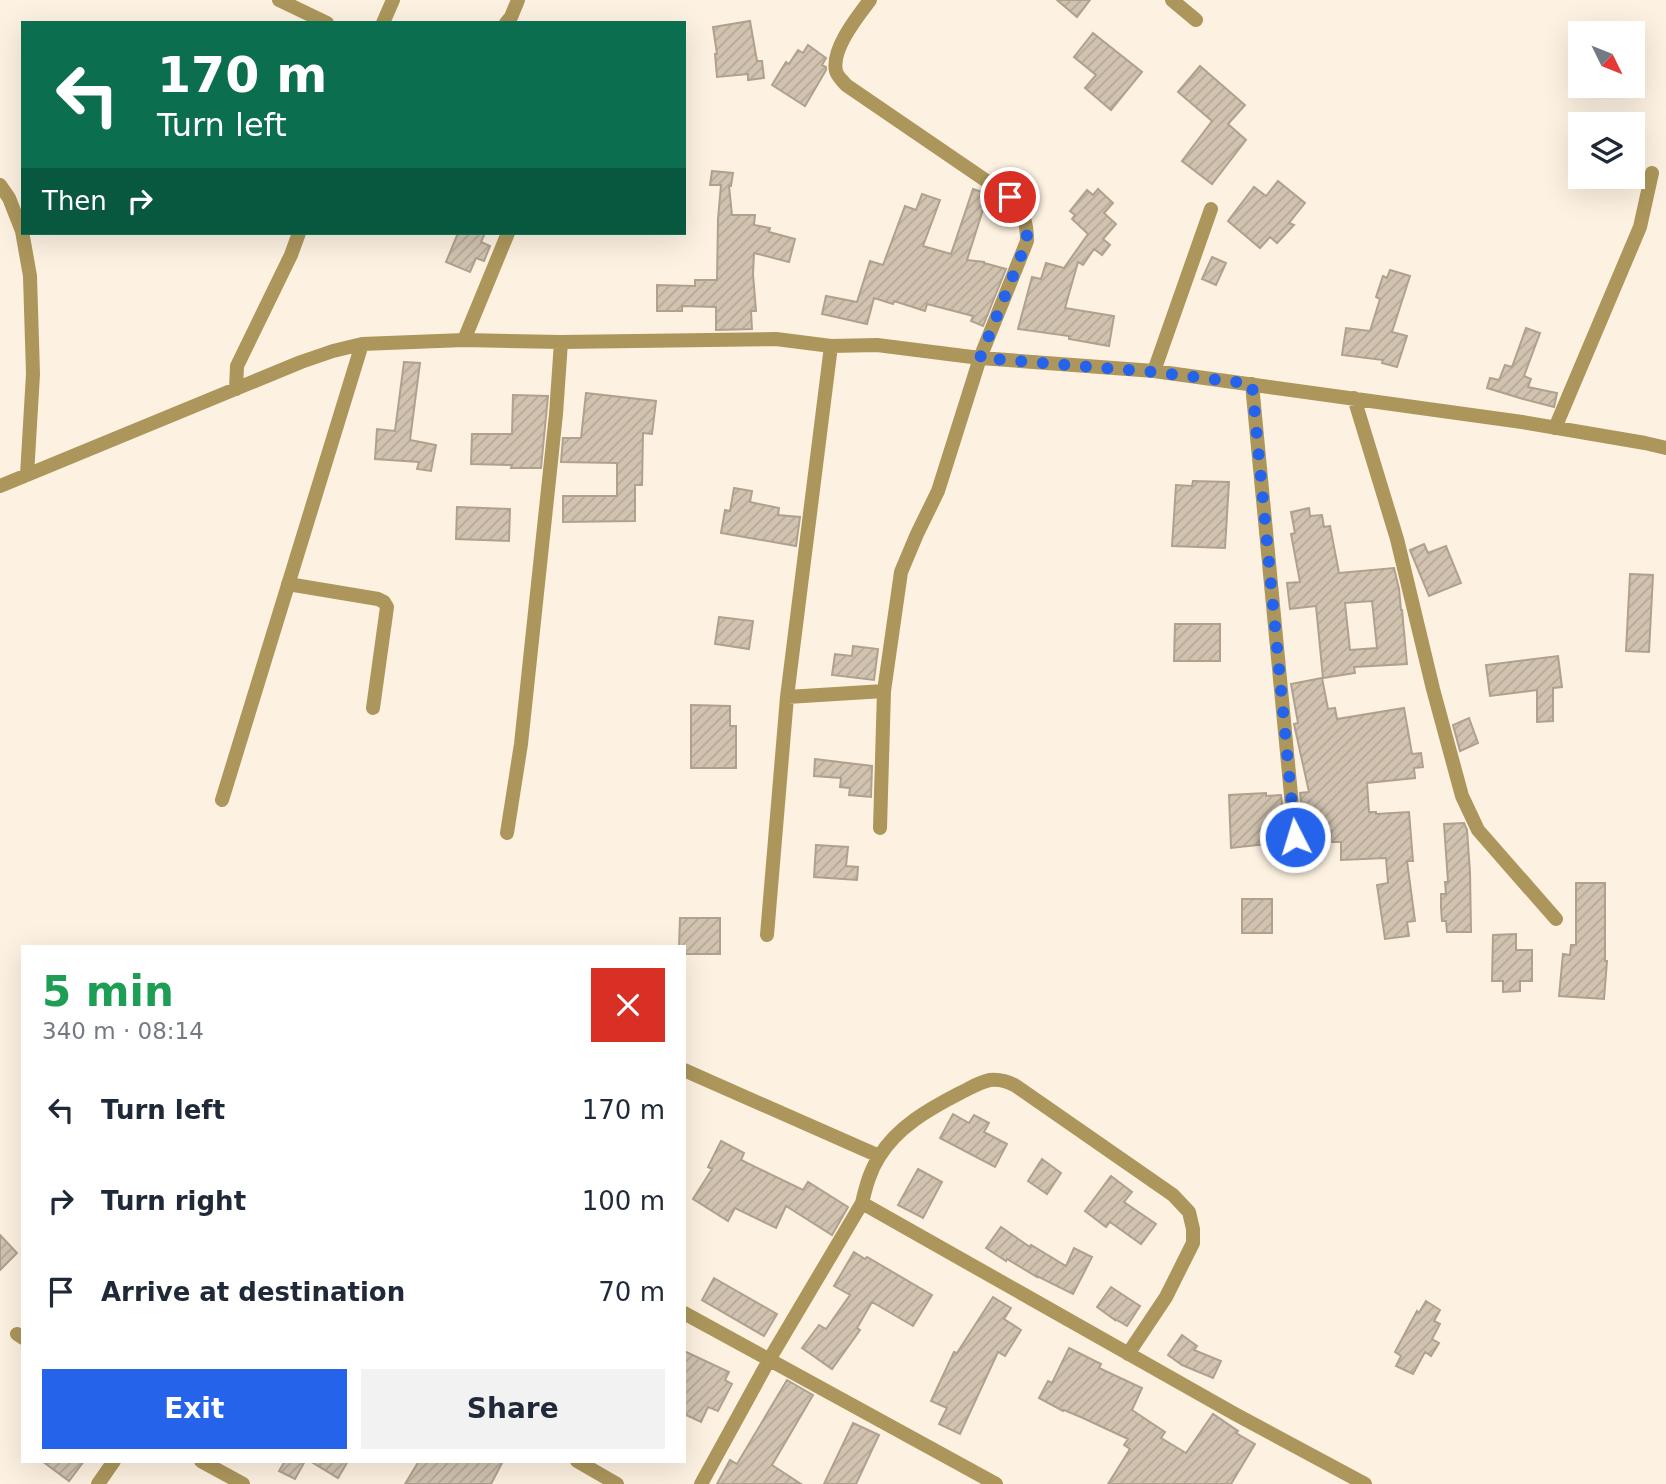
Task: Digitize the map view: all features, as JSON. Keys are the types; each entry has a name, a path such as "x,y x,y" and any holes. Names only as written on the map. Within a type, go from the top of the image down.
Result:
{"street":[{"path":"279,0 323,21"},
{"path":"384,21 393,0"},
{"path":"508,21 518,0"},
{"path":"870,0 841,46 835,60 836,74 846,85 1010,197 1021,211 1027,225 1027,241 980,358 938,491 916,534 901,572 884,691 880,828"},
{"path":"1172,0 1196,20"},
{"path":"1555,428 1640,227 1652,173"},
{"path":"0,185 9,198 21,228"},
{"path":"1154,372 1211,209"},
{"path":"23,235 30,276 33,374 27,475"},
{"path":"236,388 237,366 298,235"},
{"path":"464,340 507,235"},
{"path":"0,486 236,388 333,351 362,344 464,340 561,342 776,339 831,346 877,345 980,358 1154,372 1252,384 1555,428 1666,448"},
{"path":"507,833 522,744 561,342"},
{"path":"222,800 362,344"},
{"path":"767,935 787,697 831,346"},
{"path":"1252,384 1295,837"},
{"path":"1354,398 1401,553 1433,690 1462,796 1478,830 1556,919"},
{"path":"288,583 384,602 387,607 373,708"},
{"path":"787,697 884,691"},
{"path":"686,1071 879,1156"},
{"path":"701,1484 769,1360 862,1203 867,1180 879,1156 901,1130 932,1108 989,1080 1005,1080 1016,1086 1173,1195 1189,1212 1193,1243 1166,1297 1128,1354"},
{"path":"862,1203 1235,1414 1365,1484"},
{"path":"686,1314 996,1484"},
{"path":"98,1484 113,1463"},
{"path":"205,1463 243,1484"},
{"path":"580,1463 617,1484"}],"building":[{"path":"1057,0 1090,0 1077,17"},
{"path":"750,21 757,61 762,61 764,78 748,80 748,74 717,77 713,27"},
{"path":"1093,33 1142,72 1111,110 1085,88 1096,75 1074,57"},
{"path":"808,45 826,58 822,65 826,70 805,106 772,85 786,62 789,64 798,50 803,53"},
{"path":"1200,66 1245,105 1228,124 1246,140 1212,184 1182,161 1212,121 1178,92"},
{"path":"712,171 733,173 729,186 732,215 755,215 754,225 770,228 769,232 795,239 789,262 754,253 756,311 751,311 752,329 716,330 716,307 682,306 682,311 657,311 657,285 695,286 695,280 717,280 721,185 710,185"},
{"path":"1278,181 1305,203 1289,223 1294,225 1277,243 1270,237 1260,248 1228,221 1254,187 1266,196"},
{"path":"973,189 988,194 967,260 1006,269 983,326 971,321 973,316 927,304 925,311 874,298 867,324 822,314 826,296 857,302 870,261 883,265 905,206 916,210 922,194 940,200 923,246 951,254"},
{"path":"1098,189 1113,203 1104,213 1116,224 1103,239 1110,245 1102,255 1094,249 1083,265 1078,262 1065,308 1114,316 1109,346 1069,339 1069,336 1018,329 1032,277 1041,279 1046,263 1064,268 1088,234 1072,219 1075,215 1070,211 1087,190 1093,195"},
{"path":"457,235 484,235 481,242 490,246 484,261 476,258 470,272 446,262"},
{"path":"1212,257 1226,263 1216,285 1202,279"},
{"path":"1390,270 1410,276 1392,332 1407,336 1397,367 1382,363 1383,360 1342,355 1346,328 1370,331 1380,299 1376,297 1383,276 1387,278"},
{"path":"1526,328 1540,333 1524,376 1531,379 1528,387 1557,393 1554,407 1487,388 1490,378 1499,380 1505,365 1512,367"},
{"path":"404,362 420,363 410,440 436,445 431,471 417,469 419,462 375,459 377,429 395,431"},
{"path":"586,393 656,401 652,434 643,433 642,485 635,485 635,521 563,522 563,496 617,496 617,463 561,462 563,438 581,438"},
{"path":"513,395 548,396 541,468 471,464 472,434 512,434"},
{"path":"1193,481 1229,482 1225,548 1172,546 1176,485 1192,486"},
{"path":"734,488 752,491 750,502 779,508 778,515 800,517 796,546 721,533 725,510 730,511"},
{"path":"457,507 510,509 509,541 456,539"},
{"path":"1309,508 1310,516 1322,515 1324,527 1330,526 1339,573 1394,568 1402,610 1407,664 1354,667 1355,673 1323,678 1316,606 1290,609 1287,583 1300,582 1291,534 1295,533 1291,512","holes":["1372,601 1377,648 1350,650 1345,603"]},
{"path":"1424,544 1428,553 1446,546 1461,583 1429,596 1410,550"},
{"path":"1630,574 1653,575 1649,652 1626,651"},
{"path":"719,617 753,621 749,649 715,644"},
{"path":"1175,624 1220,624 1220,661 1174,661"},
{"path":"853,646 878,649 874,680 832,675 835,654 852,656"},
{"path":"1558,656 1562,687 1553,688 1553,721 1537,722 1537,690 1490,696 1486,665"},
{"path":"1322,678 1328,709 1335,708 1337,719 1404,708 1412,754 1421,753 1423,767 1414,768 1415,778 1367,783 1369,812 1409,812 1413,861 1407,861 1415,921 1407,922 1409,936 1385,939 1377,885 1388,883 1386,858 1341,860 1341,842 1331,842 1331,831 1314,832 1314,820 1303,821 1300,793 1309,792 1294,724 1298,723 1291,684"},
{"path":"691,705 730,706 730,726 736,726 736,768 691,768"},
{"path":"1469,718 1478,743 1460,751 1453,725"},
{"path":"815,759 872,766 871,797 849,795 850,788 840,787 841,778 814,776"},
{"path":"1266,793 1266,796 1281,795 1286,842 1231,848 1229,795"},
{"path":"1464,823 1467,830 1470,872 1471,932 1447,932 1446,921 1442,921 1441,908 1441,894 1446,894 1445,882 1448,882 1444,824"},
{"path":"816,845 848,847 846,866 858,867 857,880 814,877"},
{"path":"1576,883 1605,883 1607,961 1604,999 1559,996 1563,954 1570,955 1571,945 1576,945"},
{"path":"1242,899 1272,899 1272,933 1242,933"},
{"path":"680,918 720,918 720,954 686,954 686,945 679,945"},
{"path":"1516,934 1516,950 1532,950 1532,981 1520,981 1520,991 1503,992 1503,981 1492,981 1493,935"},
{"path":"953,1114 969,1123 974,1115 989,1123 984,1132 1007,1144 995,1167 940,1138"},
{"path":"721,1141 744,1153 741,1160 803,1190 808,1182 848,1207 832,1235 786,1206 776,1228 735,1208 728,1221 693,1199 712,1169 708,1167"},
{"path":"1042,1159 1061,1173 1047,1194 1028,1181"},
{"path":"918,1169 942,1182 923,1218 898,1205"},
{"path":"1111,1176 1132,1192 1124,1202 1156,1224 1141,1244 1110,1222 1106,1227 1085,1211"},
{"path":"1001,1227 1030,1247 1031,1245 1066,1266 1074,1248 1092,1257 1073,1294 1007,1259 1006,1261 986,1248"},
{"path":"0,1235 17,1253 0,1270"},
{"path":"854,1252 932,1295 913,1326 872,1302 857,1328 860,1330 832,1369 802,1348 819,1325 826,1329 850,1295 834,1286"},
{"path":"714,1278 777,1314 764,1336 702,1300"},
{"path":"1111,1287 1140,1306 1127,1326 1097,1307"},
{"path":"993,1297 1011,1308 1004,1319 1021,1330 1005,1356 998,1352 960,1434 939,1424 947,1408 931,1401 954,1352 957,1353"},
{"path":"1426,1301 1440,1310 1434,1321 1440,1324 1432,1339 1439,1343 1431,1356 1425,1352 1413,1374 1396,1366 1401,1356 1395,1352 1417,1311 1419,1313"},
{"path":"1182,1335 1197,1346 1194,1350 1221,1361 1213,1378 1182,1365 1168,1355"},
{"path":"1069,1348 1101,1364 1099,1368 1142,1388 1132,1410 1165,1432 1161,1438 1186,1453 1213,1414 1255,1444 1231,1484 1108,1484 1130,1449 1124,1445 1128,1439 1039,1398 1048,1381 1052,1383"},
{"path":"686,1352 729,1372 725,1380 732,1384 718,1411 708,1407 701,1422 686,1415"},
{"path":"787,1380 813,1395 772,1465 801,1484 717,1484 730,1460 737,1464"},
{"path":"853,1423 879,1435 856,1484 824,1484"},
{"path":"45,1463 82,1463 69,1481"},
{"path":"284,1463 304,1463 295,1479 279,1471"},
{"path":"313,1463 347,1463 338,1478"},
{"path":"418,1463 502,1463 491,1484 405,1484"}],"route":[{"path":"1010,197 1021,211 1027,225 1027,241 980,358 1154,372 1252,384 1295,837"}]}
